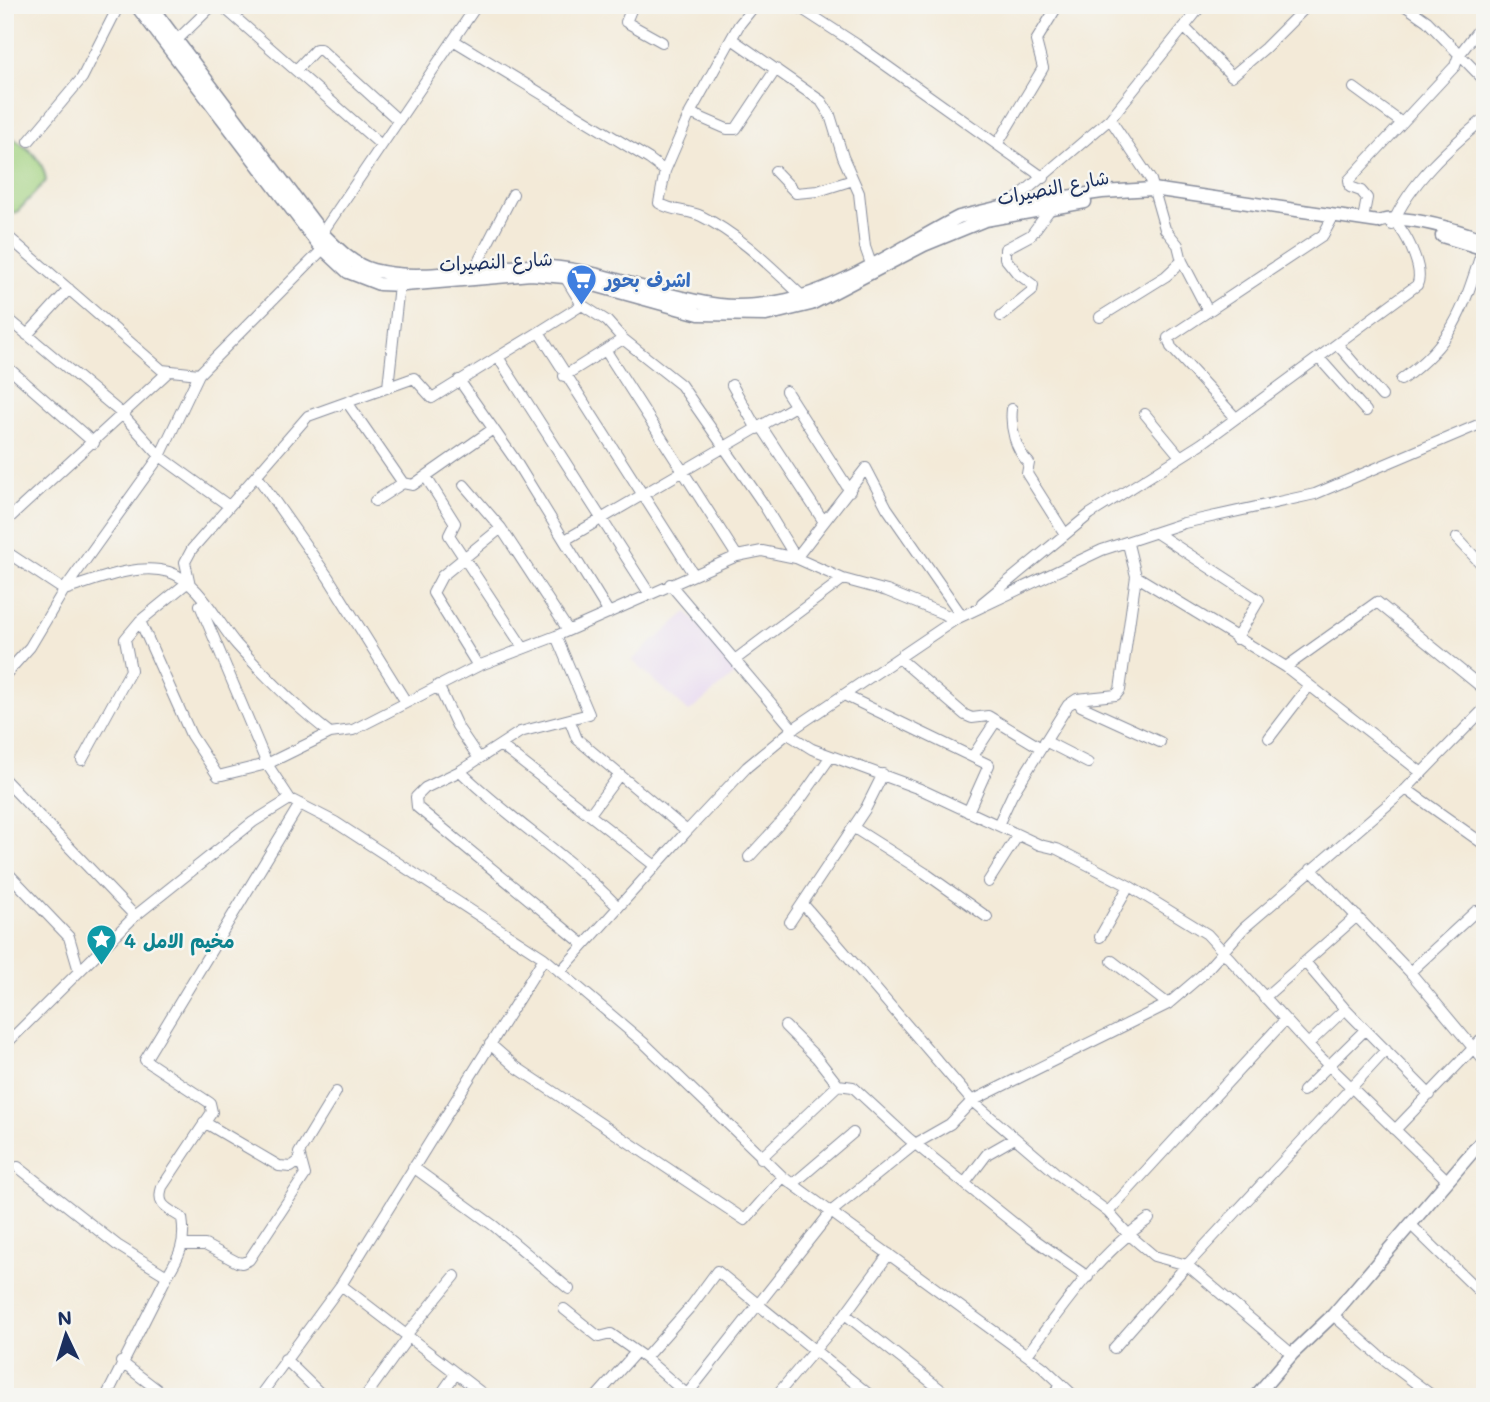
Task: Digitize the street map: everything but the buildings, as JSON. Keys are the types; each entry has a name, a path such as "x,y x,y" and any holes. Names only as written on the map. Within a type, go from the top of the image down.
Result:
{"main road":[{"name":"شارع النصيرات","path":"136,5 323,250 357,278 398,285 531,274 565,277 699,314 766,315 811,304 923,245 975,224 1129,190"},
{"name":"شارع النصيرات","path":"150,5 322,233 352,261 370,270 400,275 532,266 570,269 718,305 747,307 802,296 871,264 959,217 1009,205 1153,189 1395,224 1484,246"},
{"path":"1255,1397 1292,1354 1333,1315 1485,1137"}],"street":[{"path":"29,141 82,78 119,5"},
{"path":"177,40 213,5"},
{"path":"221,5 381,145"},
{"path":"322,233 477,5"},
{"path":"633,5 626,22 662,42"},
{"path":"755,5 732,39 690,113 665,171 660,203 669,209 700,215 750,248 802,296"},
{"path":"796,5 1044,177"},
{"path":"998,143 1043,68 1036,41 1058,5"},
{"path":"1175,5 1200,8"},
{"path":"1185,28 1232,76 1308,5"},
{"path":"1404,5 1427,21 1485,81"},
{"path":"1009,205 1110,119 1200,8"},
{"path":"1363,219 1367,198 1361,191 1350,187 1349,180 1455,66 1459,55 1485,21"},
{"path":"732,39 826,108 859,193 871,264"},
{"path":"453,40 665,171"},
{"path":"296,70 316,49 320,49 398,120"},
{"path":"690,113 726,129 736,129 776,69"},
{"path":"1354,88 1402,123"},
{"path":"980,606 1065,534 1179,455 1201,443 1417,285 1419,275 1406,237 1395,224 1403,202 1450,147 1485,118"},
{"path":"1110,119 1151,180 1165,229 1178,245 1182,261 1208,311"},
{"path":"775,172 796,193 818,191 853,180"},
{"path":"474,270 513,194"},
{"path":"1001,317 1031,292 1033,285 1017,273 1005,258 1005,249 1031,234 1051,208"},
{"path":"1235,417 1171,347 1168,338 1323,235 1334,215"},
{"path":"5,234 167,373 199,374"},
{"path":"1401,380 1428,360 1456,324 1484,246"},
{"path":"5,675 30,647 64,590 160,456 199,374 323,250"},
{"path":"1100,317 1166,275 1182,261"},
{"path":"565,277 582,305 607,321 623,339 681,386 796,558"},
{"path":"388,387 398,285"},
{"path":"27,335 69,289"},
{"path":"582,305 432,398 414,378 309,416 192,549 185,562 188,582 208,620 267,764 289,799 335,822 544,958 644,1043 783,1177 1027,1355 1075,1397"},
{"path":"5,316 121,413 160,456 229,506"},
{"path":"538,332 694,575"},
{"path":"564,376 623,339"},
{"path":"1338,345 1382,397"},
{"path":"606,351 737,556"},
{"path":"498,357 649,593"},
{"path":"1319,358 1366,411"},
{"path":"5,365 94,443"},
{"path":"5,522 94,443 121,413 167,373"},
{"path":"460,380 565,540 609,613"},
{"path":"732,385 824,522"},
{"path":"786,391 850,491"},
{"path":"347,402 403,483 413,485 493,429"},
{"path":"565,540 645,496 795,406"},
{"path":"1012,409 1011,422 1023,457 1029,463 1027,474 1065,534"},
{"path":"1145,414 1179,455"},
{"path":"560,972 654,865 747,767 791,732 959,617 1102,550 1128,544 1184,523 1315,494 1485,422"},
{"path":"796,558 866,468 887,508 959,617"},
{"path":"257,476 328,578 407,702"},
{"path":"426,477 455,523 449,535 522,646"},
{"path":"375,501 403,483"},
{"path":"464,485 501,528 568,630"},
{"path":"478,666 433,593 442,576 501,528"},
{"path":"1158,534 1259,600 1236,639"},
{"path":"1457,538 1485,568"},
{"path":"998,825 1012,795 1063,711 1077,699 1116,695 1120,690 1136,576 1128,544"},
{"path":"5,551 64,590 147,569 169,571 188,582 237,645 297,708 330,733"},
{"path":"140,621 191,735 218,776 267,764 330,733 353,730 438,685 522,646 555,636 737,556 762,551 796,558 843,579 887,591 959,617"},
{"path":"1136,576 1286,667 1422,774"},
{"path":"736,659 843,579"},
{"path":"82,760 131,670 125,639 140,621 188,582"},
{"path":"670,584 736,659 791,732 831,756 883,774 1018,835 1057,849 1129,886 1207,934 1328,1065 1447,1180"},
{"path":"1286,667 1377,602 1485,690"},
{"path":"555,636 589,714 520,732 460,771 425,788 416,797 417,807 583,944"},
{"path":"900,659 972,719 988,716 1043,745 1088,764"},
{"path":"438,685 457,726 478,757"},
{"path":"1269,738 1309,686"},
{"path":"846,696 989,765 968,812"},
{"path":"1077,699 1082,706 1160,742"},
{"path":"564,1308 599,1337 611,1334 645,1358 687,1396 832,1211 915,1144 950,1124 972,1101 1168,1004 1223,954 1244,928 1406,789 1485,708"},
{"path":"570,721 577,739 687,831"},
{"path":"973,756 996,721"},
{"path":"500,745 654,865"},
{"path":"749,857 795,807 831,756"},
{"path":"460,771 484,794 598,886 617,906"},
{"path":"790,922 854,828 883,774"},
{"path":"590,814 619,775"},
{"path":"5,780 135,916"},
{"path":"1406,789 1485,845"},
{"path":"5,1045 135,916 253,821 289,799"},
{"path":"106,1397 121,1362 184,1245 183,1218 161,1205 159,1199 162,1187 212,1112 210,1103 145,1060 300,804"},
{"path":"854,828 987,917"},
{"path":"988,882 1018,835"},
{"path":"1311,869 1410,972 1485,1062"},
{"path":"5,870 69,937 70,950 79,971"},
{"path":"1100,937 1129,886"},
{"path":"803,904 972,1101 1015,1139 1108,1212 1154,1256 1187,1265 1292,1354"},
{"path":"1410,972 1476,911"},
{"path":"1264,998 1357,916"},
{"path":"259,1397 341,1286 544,958"},
{"path":"1112,961 1168,1004"},
{"path":"1305,962 1345,1009 1430,1095"},
{"path":"1308,1044 1345,1009"},
{"path":"1108,1212 1285,1020"},
{"path":"785,1026 817,1058 838,1085 853,1087 915,1144 1088,1277"},
{"path":"1303,1091 1365,1030"},
{"path":"1395,1130 1485,1036"},
{"path":"489,1044 516,1067 745,1220 783,1177"},
{"path":"1114,1348 1386,1050"},
{"path":"761,1158 838,1085"},
{"path":"184,1245 205,1245 237,1262 248,1260 305,1175 299,1161 299,1153 336,1091"},
{"path":"204,1122 279,1166 291,1167 299,1161"},
{"path":"793,1184 853,1133"},
{"path":"965,1183 987,1154 1015,1139"},
{"path":"18,1167 117,1245 167,1276"},
{"path":"413,1167 494,1226 569,1289"},
{"path":"1027,1355 1088,1277 1127,1233 1149,1219"},
{"path":"1410,1224 1485,1297"},
{"path":"775,1397 845,1314 889,1254"},
{"path":"645,1358 692,1305 717,1271 814,1351 858,1393 872,1397"},
{"path":"366,1397 408,1335 455,1276"},
{"path":"341,1286 486,1397"},
{"path":"845,1314 950,1397"},
{"path":"1333,1315 1381,1357 1434,1397"},
{"path":"596,1397 636,1352"},
{"path":"285,1359 324,1397"},
{"path":"121,1362 167,1397"},
{"path":"439,1397 456,1373"},
{"path":"1051,1397 1061,1385"}],"shaded area":[{"path":"687,612 739,671 689,712 632,660"}],"green space":[{"path":"5,133 37,158 46,181 17,212 10,214 5,211"}],"place":[{"name":"اشرف بحور","path":"582,306"},
{"name":"مخيم الامل 4","path":"101,967"}]}
